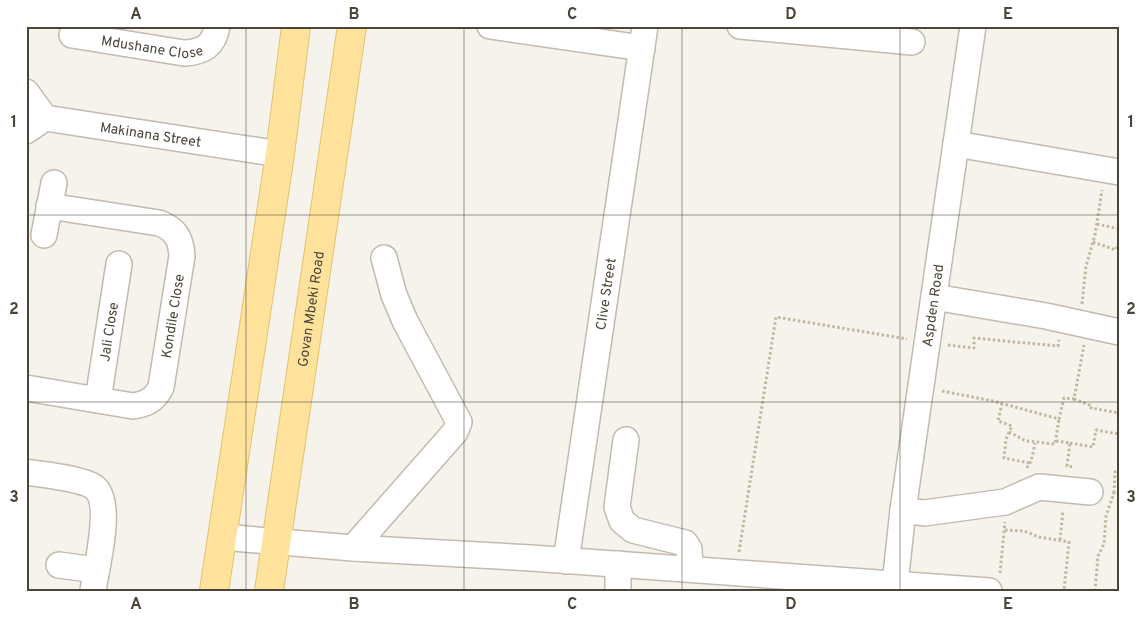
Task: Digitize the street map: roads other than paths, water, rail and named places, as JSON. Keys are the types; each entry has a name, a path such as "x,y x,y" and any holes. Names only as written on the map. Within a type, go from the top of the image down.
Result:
{"main road":[{"path":"214,591 280,154 296,26"},
{"name":"Govan Mbeki Road","path":"269,591 352,26"}],"street":[{"name":"Mdushane Close","path":"72,35 184,53 208,48 216,37 217,26"},
{"path":"490,26 643,37"},
{"path":"740,26 818,30 912,42"},
{"name":"Aspden Road","path":"895,584 903,510 973,26"},
{"name":"Clive Street","path":"566,561 643,37"},
{"path":"26,92 36,124"},
{"name":"Makinana Street","path":"36,124 280,154"},
{"path":"956,144 1112,171"},
{"name":"Kondile Close","path":"26,388 133,406 142,405 158,394 182,256 182,245 171,227 51,195 44,235"},
{"path":"353,548 455,432 459,422 405,321 394,295 384,258"},
{"name":"Jali Close","path":"98,400 119,264"},
{"path":"934,297 1119,332"},
{"path":"626,440 618,514 626,526 633,530 685,543 689,549 690,570"},
{"path":"26,472 88,484 97,490 101,496 104,516 95,580 59,564"},
{"path":"903,510 924,513 1011,499 1039,486 1086,491"},
{"path":"222,537 353,548 618,564 895,584 994,585"},
{"path":"618,564 618,591"}]}
